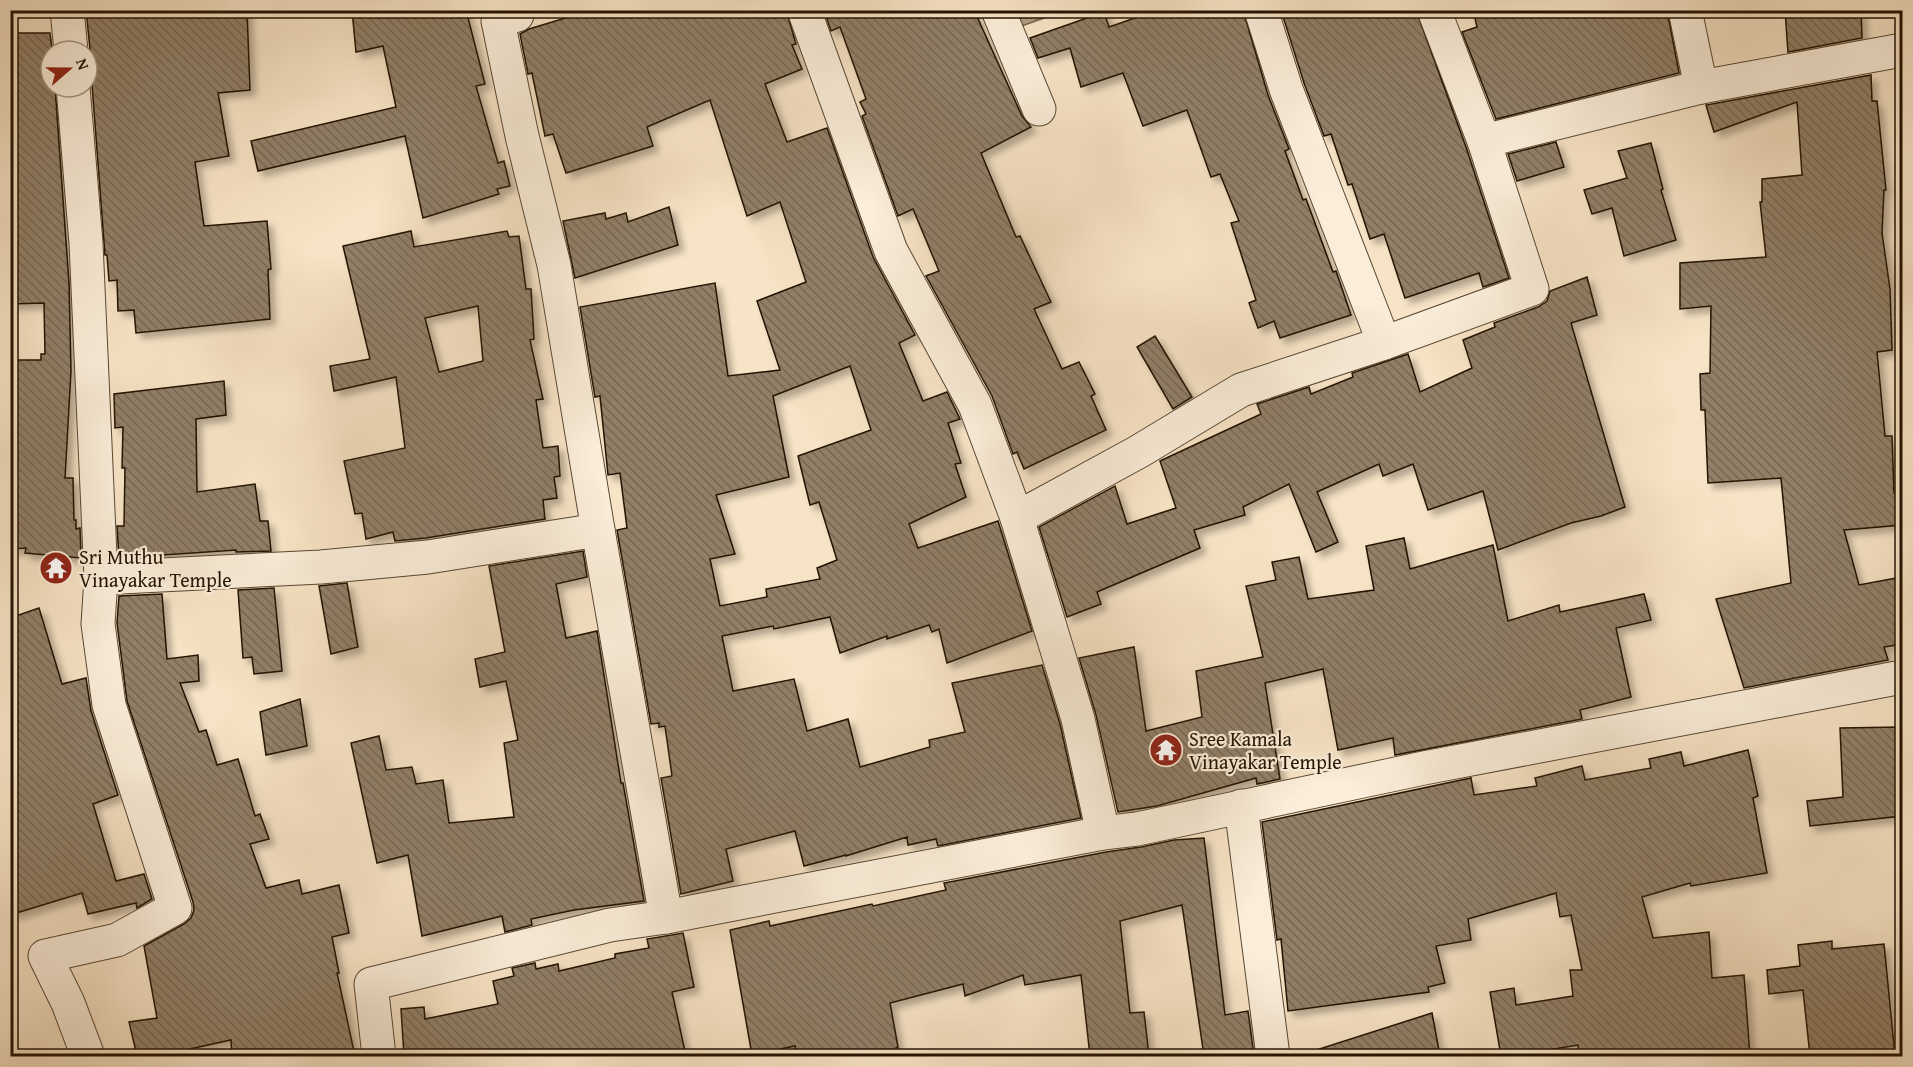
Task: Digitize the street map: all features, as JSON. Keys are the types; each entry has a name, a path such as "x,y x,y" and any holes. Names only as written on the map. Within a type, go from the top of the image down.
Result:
{"street":[{"path":"67,10 69,39"},
{"path":"804,10 891,251 975,405 1017,518 1078,719 1103,833"},
{"path":"998,10 1039,109"},
{"path":"1262,10 1286,89 1384,343"},
{"path":"1017,518 1138,452 1241,390 1384,343 1532,289 1484,141 1434,10"},
{"path":"1684,10 1701,87"},
{"path":"521,12 498,21 522,136 554,265 666,917"},
{"path":"1484,141 1701,87 1902,50"},
{"path":"75,99 86,243 101,578 98,624 109,705 175,908 117,940 45,956 68,1003 88,1056"},
{"path":"101,578 321,567 428,557 598,530"},
{"path":"379,1056 371,984 610,925 666,917 1103,833 1137,829 1424,768 1902,677"},
{"path":"1241,806 1273,1056"}],"water":[{"path":"1011,10 1064,11 1016,28"}],"building":[{"path":"86,10 247,10 250,90 218,93 229,156 195,162 204,226 267,221 271,269 268,270 270,319 136,333 134,310 118,311 117,280 109,281 107,255 105,255 93,99 99,99 99,39 89,39"},
{"path":"352,10 466,10 485,84 476,86 498,163 504,161 510,186 497,189 499,194 423,218 405,136 258,171 251,141 396,107 383,46 356,52"},
{"path":"592,10 786,10 796,44 792,45 802,69 765,84 787,142 827,128 873,257 915,335 899,343 923,401 947,392 960,419 948,423 961,463 955,464 966,497 909,524 918,548 998,521 1032,631 947,663 939,629 932,632 929,625 887,639 887,636 840,653 830,617 774,629 773,626 722,636 733,691 794,679 807,731 848,719 860,767 930,747 929,740 965,732 952,683 1042,665 1060,724 1081,818 938,846 936,839 908,845 907,837 804,866 795,831 726,849 733,881 681,894 661,778 672,776 665,726 659,727 659,723 651,724 617,530 627,528 620,473 608,475 600,396 595,397 580,307 715,283 728,376 780,370 757,301 806,282 780,202 747,216 710,100 647,127 653,146 566,173 553,134 545,136 532,73 528,74 520,34 529,29","holes":["850,366 871,430 798,456 810,505 819,502 837,560 817,568 820,579 766,589 767,597 720,606 710,559 735,554 716,495 789,477 773,396"]},
{"path":"824,10 974,10 1022,116 1031,127 981,153 1016,237 1020,236 1051,302 1034,309 1062,369 1079,362 1095,394 1091,396 1106,430 1024,469 1017,452 1013,454 992,396 926,276 939,271 913,209 898,216 862,116 866,114 860,102 866,99 840,27 831,31"},
{"path":"1158,10 1243,10 1268,95 1289,149 1285,151 1303,200 1306,199 1333,272 1336,271 1351,315 1280,338 1274,321 1258,328 1249,303 1256,300 1231,223 1239,221 1220,174 1211,177 1187,110 1143,126 1123,73 1081,87 1070,48 1038,58 1030,38 1104,12 1109,27"},
{"path":"1281,10 1416,10 1466,147 1509,278 1483,287 1479,273 1405,298 1384,234 1370,239 1352,184 1348,185 1331,134 1324,136 1304,83"},
{"path":"1473,10 1667,10 1679,73 1496,119 1462,32 1477,27"},
{"path":"1785,10 1861,10 1862,38 1788,52"},
{"path":"10,33 50,33 51,39 39,39 39,99 56,99 69,283 71,371 65,478 73,478 74,520 76,520 76,529 80,528 81,558 25,553 26,548 10,549 10,360 41,360 41,354 45,354 44,303 10,304"},
{"path":"1871,75 1872,101 1877,101 1886,190 1884,190 1882,233 1890,289 1892,350 1877,352 1885,436 1892,436 1894,493 1902,492 1902,525 1844,530 1859,585 1902,577 1902,644 1884,647 1888,660 1744,688 1716,599 1791,583 1781,478 1708,483 1705,410 1701,410 1700,374 1710,373 1711,306 1680,309 1680,263 1766,257 1760,202 1762,202 1762,179 1802,175 1797,102 1714,132 1706,105"},
{"path":"1556,142 1564,167 1517,181 1508,154"},
{"path":"1651,143 1663,189 1661,190 1676,240 1624,256 1612,208 1592,214 1584,190 1627,178 1618,151"},
{"path":"669,207 678,245 575,278 563,221 605,213 606,219 626,213 628,222"},
{"path":"411,231 414,247 507,231 509,237 519,236 526,289 531,289 534,339 530,340 543,399 536,400 543,448 558,446 560,476 554,477 557,498 543,500 545,519 426,538 395,541 393,532 366,539 362,513 355,514 344,461 405,448 396,377 334,391 330,366 370,359 343,246","holes":["478,306 483,361 439,372 425,318"]},
{"path":"1587,277 1597,315 1571,323 1625,507 1601,516 1571,523 1498,550 1483,491 1428,510 1413,464 1383,476 1379,464 1317,492 1338,542 1316,552 1289,484 1243,507 1245,515 1194,530 1200,548 1097,592 1101,604 1067,617 1039,527 1115,486 1127,524 1176,508 1160,461 1261,414 1257,404 1309,387 1311,394 1353,377 1352,373 1408,354 1420,392 1472,368 1463,340 1495,327 1494,323 1538,307 1547,301 1550,291"},
{"path":"1155,336 1192,397 1173,409 1137,347"},
{"path":"224,381 226,415 196,419 197,492 255,484 260,521 268,521 271,551 236,552 236,550 119,558 117,526 124,526 125,468 122,468 123,427 115,428 114,394"},
{"path":"1404,538 1410,569 1493,545 1508,621 1559,605 1560,612 1644,594 1651,620 1616,628 1631,697 1580,710 1582,719 1395,755 1393,738 1338,750 1323,669 1265,683 1280,779 1257,784 1256,778 1157,806 1118,812 1096,715 1079,658 1134,647 1146,731 1202,717 1196,671 1263,657 1246,586 1276,580 1272,562 1299,557 1308,599 1374,590 1366,546"},
{"path":"583,551 587,577 556,584 566,638 597,631 621,783 623,783 644,901 574,910 531,919 532,925 505,932 502,916 422,936 408,855 377,863 351,743 379,736 386,770 412,767 416,784 443,780 449,823 514,817 504,743 518,740 506,681 480,687 475,659 505,652 489,566"},
{"path":"347,583 358,647 331,654 319,586"},
{"path":"274,588 282,671 254,674 252,657 243,658 238,590"},
{"path":"162,594 167,659 198,655 199,681 180,683 199,732 206,730 217,765 238,759 255,816 260,814 269,839 250,844 266,888 299,880 302,894 339,885 349,933 332,937 339,973 337,973 355,1056 232,1056 231,1040 158,1056 137,1056 129,1022 157,1018 144,946 184,924 191,918 194,910 127,701 117,623 119,596"},
{"path":"39,608 62,684 86,678 91,711 118,795 93,804 116,881 144,874 152,899 137,908 136,903 88,914 82,893 10,915 10,677 18,676 10,651 10,618"},
{"path":"300,699 307,746 266,755 260,712"},
{"path":"1902,727 1902,816 1810,826 1807,801 1843,797 1840,728"},
{"path":"1748,750 1758,796 1753,798 1767,873 1691,886 1690,883 1642,897 1653,938 1709,932 1712,978 1744,975 1750,1056 1579,1056 1578,1045 1523,1054 1524,1056 1501,1056 1490,992 1514,988 1516,1005 1573,996 1570,970 1582,970 1571,915 1560,917 1556,893 1468,919 1471,940 1436,946 1445,983 1428,987 1429,992 1288,1011 1281,939 1277,940 1262,822 1471,778 1474,795 1537,786 1535,778 1582,766 1585,780 1651,768 1649,759 1681,752 1684,766"},
{"path":"1204,838 1225,1015 1248,1011 1254,1056 1204,1056 1182,905 1120,921 1130,1013 1144,1012 1149,1056 1090,1056 1081,975 1025,985 1023,975 965,996 963,984 890,1003 898,1047 896,1048 897,1056 796,1056 795,1046 752,1055 730,930 769,921 770,926 946,890 944,883 1174,840"},
{"path":"683,933 694,987 672,992 686,1056 404,1056 401,1009 424,1007 425,1019 498,1004 493,981 514,976 512,968 535,963 536,969 558,964 559,971 615,958 615,954 649,948 647,939"},
{"path":"1832,941 1832,949 1884,944 1895,1056 1810,1056 1803,990 1769,994 1767,970 1800,966 1798,945"},
{"path":"1432,1013 1440,1056 1313,1056 1313,1051"}],"place":[{"name":"Sri Muthu Vinayakar Temple","path":"56,568"},
{"name":"Sree Kamala Vinayakar Temple","path":"1166,750"}]}
